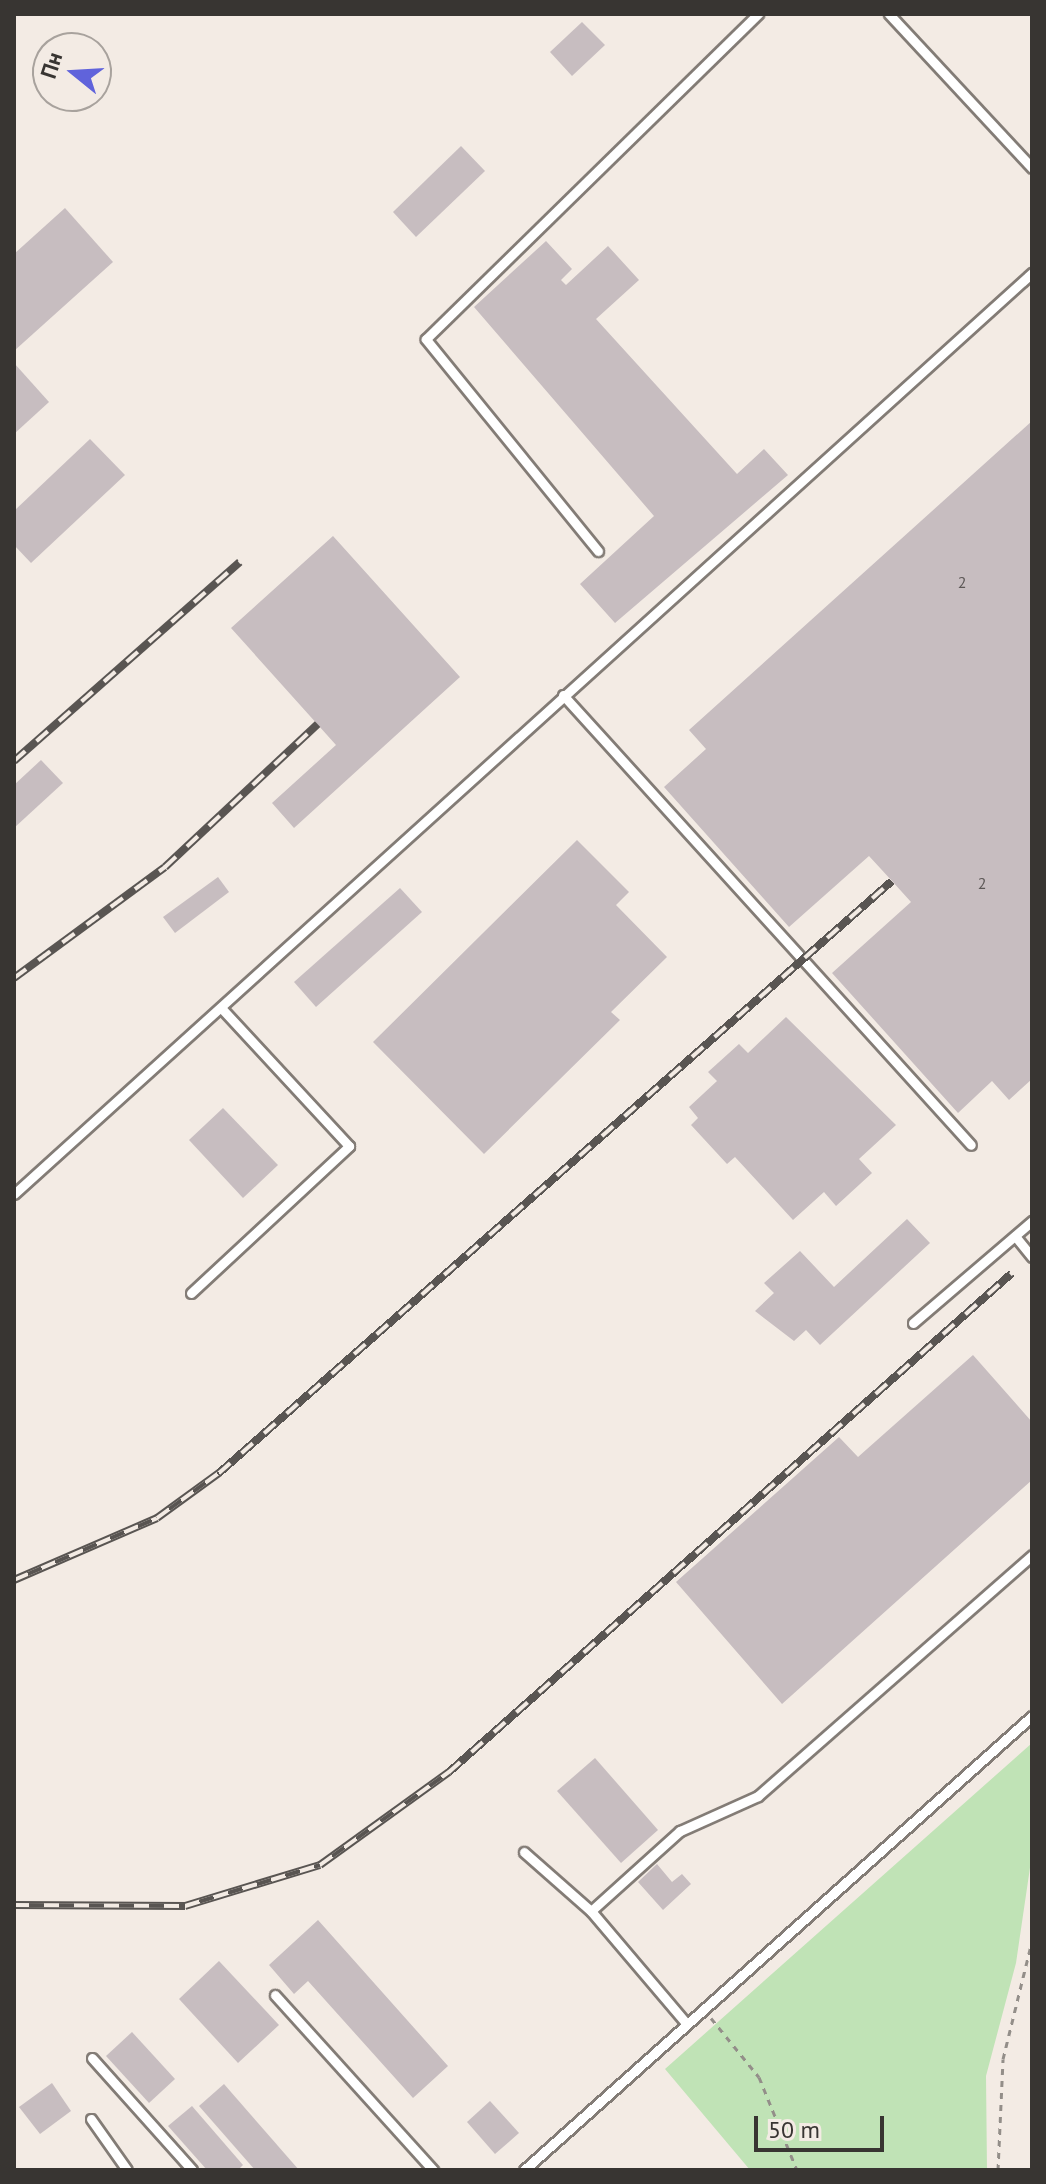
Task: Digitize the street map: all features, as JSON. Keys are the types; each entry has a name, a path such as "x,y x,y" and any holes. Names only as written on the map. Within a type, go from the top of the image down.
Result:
{"lane":[{"path":"598,551 426,339 758,14"},
{"path":"889,14 1032,168"},
{"path":"14,1194 1032,273"},
{"path":"563,695 971,1145"},
{"path":"191,1293 349,1146 222,1009"},
{"path":"913,1323 1032,1221"},
{"path":"1015,1236 1032,1257"},
{"path":"591,1911 680,1831 758,1796 1032,1555"},
{"path":"524,2170 1032,1716"},
{"path":"524,1852 591,1911 687,2024"},
{"path":"275,1995 433,2170"},
{"path":"92,2058 192,2170"},
{"path":"91,2119 127,2170"}],"path":[{"path":"998,2170 1003,2059 1032,1941"},
{"path":"704,2010 759,2077 797,2170"}],"green space":[{"path":"1032,1743 1032,1854 1016,1963 986,2076 987,2170 750,2170 665,2069"}],"building":[{"path":"582,22 605,45 572,76 550,52"},
{"path":"461,146 485,171 416,237 393,212"},
{"path":"65,208 113,262 14,351 14,254"},
{"path":"546,241 572,269 561,280 566,285 608,246 639,280 596,319 737,474 764,449 788,475 615,623 580,584 654,516 474,307"},
{"path":"14,363 49,402 14,434"},
{"path":"1032,421 1032,1079 1009,1100 992,1081 958,1113 832,973 911,902 869,856 789,927 664,787 706,749 689,730"},
{"path":"90,439 125,475 31,563 14,545 14,511"},
{"path":"333,536 460,677 294,828 272,803 336,745 231,628"},
{"path":"41,760 63,783 14,828 14,785"},
{"path":"577,840 629,892 616,905 667,957 611,1012 620,1020 484,1154 373,1042"},
{"path":"218,877 229,892 175,933 163,917"},
{"path":"400,888 422,912 316,1007 294,982"},
{"path":"786,1017 896,1125 859,1159 872,1173 836,1206 824,1192 793,1220 735,1157 727,1164 691,1125 698,1118 689,1107 717,1081 708,1072 739,1044 748,1053"},
{"path":"223,1108 278,1165 243,1198 189,1140"},
{"path":"907,1219 930,1243 820,1345 806,1330 794,1341 755,1311 774,1293 764,1283 800,1251 834,1287"},
{"path":"973,1355 1032,1422 1032,1480 782,1704 676,1582 839,1437 858,1457"},
{"path":"595,1758 658,1830 621,1863 557,1791"},
{"path":"657,1864 672,1882 682,1874 691,1884 663,1910 638,1882"},
{"path":"318,1920 448,2066 413,2098 308,1981 294,1994 269,1965"},
{"path":"219,1961 279,2025 238,2063 179,1999"},
{"path":"132,2032 175,2079 149,2103 106,2056"},
{"path":"52,2083 71,2111 40,2134 19,2107"},
{"path":"224,2084 299,2170 255,2170 199,2106"},
{"path":"490,2101 519,2133 495,2154 467,2122"},
{"path":"192,2106 243,2165 238,2170 207,2170 168,2126"}],"railway":[{"path":"14,761 240,562"},
{"path":"14,978 165,867 318,724"},
{"path":"14,1580 157,1518 219,1473 892,881"},
{"path":"14,1905 185,1906 320,1865 449,1772 1012,1273"}]}
